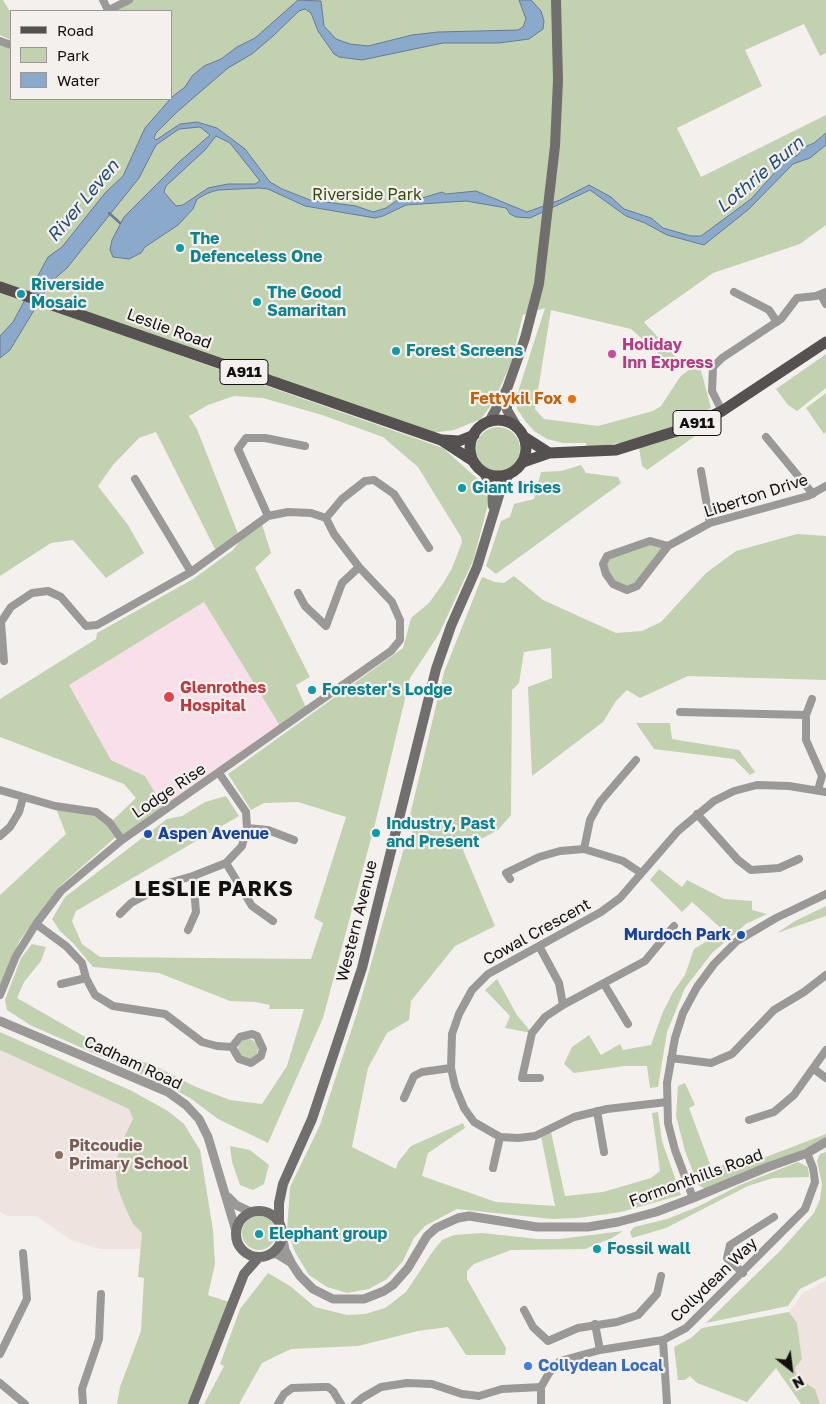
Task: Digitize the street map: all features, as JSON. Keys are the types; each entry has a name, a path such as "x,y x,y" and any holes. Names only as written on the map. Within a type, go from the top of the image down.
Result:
{"main road":[{"path":"489,422 507,389 525,338 534,302 547,230 553,175 558,80 556,0"},
{"name":"Leslie Road","path":"5,289 441,440"},
{"name":"A911","path":"509,474 523,462 550,453 616,450 683,429 722,410 826,342"},
{"path":"507,389 507,410 517,428 524,437 550,453"},
{"path":"489,422 504,421 517,428"},
{"name":"A911","path":"441,440 459,441 474,435 489,422"},
{"path":"473,462 470,444 474,435"},
{"path":"523,462 526,446 524,437"},
{"name":"A911","path":"441,440 473,462 484,473"},
{"path":"484,473 501,477 509,474"},
{"path":"484,473 492,489 493,512"},
{"path":"493,512 509,474"},
{"name":"Western Avenue","path":"281,1190 312,1119 347,1016 374,919 436,669 451,626 477,567 493,512"},
{"path":"244,1274 242,1249 238,1243 236,1231 241,1219 274,1200 281,1190"},
{"path":"193,1404 244,1274 258,1257 270,1254 276,1249 282,1235 279,1222 281,1190"},
{"path":"255,1211 270,1214 279,1222"},
{"path":"242,1249 258,1257"}],"street":[{"path":"110,10 129,0"},
{"path":"734,292 769,310 777,322"},
{"path":"722,410 712,390 713,367 722,358 785,316 790,304 797,298 823,294 826,304"},
{"path":"766,437 813,494"},
{"path":"268,516 238,449 246,438 265,438 305,446"},
{"path":"701,471 710,523"},
{"path":"135,479 191,572"},
{"path":"326,518 342,499 365,480 374,480 394,494 429,548"},
{"name":"Liberton Drive","path":"668,546 650,541 607,556 603,564 606,574 613,584 627,590 636,586 668,546 710,523 813,494 826,486"},
{"path":"4,661 1,622 11,607 32,593 48,591 61,597 86,626 98,625 191,572 268,516 288,512 311,513 326,518 334,534 359,567 342,583 326,626 305,606 298,593"},
{"name":"Lodge Rise","path":"0,995 16,956 36,924 61,891 122,840 394,648 400,640 400,620 392,602 359,567"},
{"path":"812,699 806,715 806,740 822,776 822,791"},
{"path":"680,712 806,715"},
{"path":"584,849 590,820 600,802 636,760"},
{"path":"120,914 131,902 162,886 226,863 242,846 247,828 246,812 219,773"},
{"name":"Cowal Crescent","path":"500,1137 474,1122 464,1108 451,1068 452,1034 459,1014 472,990 488,974 601,912 620,898 696,814 734,791 758,785 822,791"},
{"path":"0,790 55,806 96,812 110,823 122,840"},
{"path":"0,836 10,827 19,812 23,798"},
{"path":"696,814 738,860 751,870 779,868 799,859"},
{"path":"247,828 268,830 294,840"},
{"path":"506,873 539,856 560,851 584,849 623,861 641,874"},
{"path":"226,863 252,906 273,921"},
{"path":"188,930 196,912 193,876"},
{"path":"693,1198 675,1150 668,1123 667,1083 675,1038 683,1013 697,987 714,964 747,933 826,894"},
{"path":"36,924 56,938 82,963 86,978 95,995 113,1006 164,1014 202,1042 232,1047"},
{"path":"540,1078 522,1078 532,1033 545,1017 563,1005 646,961 674,926"},
{"path":"539,946 559,983 563,1005"},
{"path":"672,1058 710,1063 732,1054 774,1010 804,992 826,975"},
{"path":"61,984 86,978"},
{"path":"604,984 628,1024"},
{"name":"Cadham Road","path":"0,1021 168,1092 186,1105 205,1129 228,1197 236,1231"},
{"path":"748,1120 774,1112 794,1095 826,1050"},
{"path":"404,1098 414,1076 422,1072 451,1068"},
{"path":"814,1069 826,1078"},
{"path":"493,1168 500,1137 535,1136 574,1117 597,1111 667,1102"},
{"path":"597,1111 604,1152"},
{"name":"Formonthills Road","path":"282,1235 285,1250 306,1284 324,1294 343,1300 364,1299 393,1285 408,1268 427,1236 436,1228 458,1218 468,1216 537,1227 588,1226 656,1212 807,1153 826,1142"},
{"name":"Collydean Way","path":"541,1404 542,1387 549,1373 560,1361 600,1350 663,1340 686,1328 805,1209 815,1182 813,1168 807,1153"},
{"path":"228,1197 236,1205 255,1211"},
{"path":"742,1273 727,1258 730,1245 774,1217"},
{"path":"0,1354 27,1299 23,1253"},
{"name":"Formonthills Road","path":"270,1254 283,1256 292,1264"},
{"path":"524,1310 534,1327 548,1341 578,1328 617,1322 638,1315 657,1294 661,1276"},
{"path":"83,1404 82,1389 99,1339 101,1294"},
{"path":"595,1324 600,1350"},
{"path":"663,1340 667,1404"},
{"path":"0,1383 24,1404"},
{"path":"355,1404 381,1388 407,1383 432,1384 462,1394 479,1396 502,1389 542,1387"},
{"path":"278,1404 284,1394 292,1388 322,1387 333,1391 341,1404"},
{"path":"461,1404 462,1394"}],"shaded area":[{"name":"Glenrothes Hospital","path":"204,602 282,729 165,809 145,776 111,760 68,685"},
{"name":"Pitcoudie Primary School","path":"0,1050 129,1108 133,1119 121,1143 118,1189 133,1224 142,1233 141,1249 100,1249 71,1240 36,1216 7,1216 0,1212"},
{"path":"826,1281 826,1404 820,1404 815,1389 797,1377 795,1368 802,1358 797,1323 789,1312 803,1293"}],"green space":[{"path":"0,0 3,0 10,11 10,40 0,35"},
{"name":"Riverside Park","path":"129,0 826,0 826,53 820,56 804,24 745,50 762,86 677,128 701,177 826,115 826,225 800,244 713,273 644,322 675,356 668,362 631,329 551,310 535,409 544,419 598,426 653,411 661,406 680,377 691,368 701,370 711,408 675,426 626,442 586,448 586,443 563,443 547,439 534,431 526,422 517,409 516,398 545,308 523,315 511,363 494,401 481,419 454,430 431,433 167,351 443,448 480,481 489,501 473,561 439,634 410,678 376,820 323,1018 268,1143 218,1119 190,1098 168,1086 30,1025 7,1010 5,1000 21,958 32,944 46,947 41,961 24,982 17,998 94,1042 159,1068 196,1087 230,1100 262,1104 287,1066 304,1009 269,1009 270,1005 230,1001 159,973 93,967 74,944 60,931 52,919 65,897 167,819 182,816 205,802 226,796 239,816 76,911 72,921 82,944 100,957 311,959 323,923 314,918 346,817 298,802 264,803 251,810 228,774 403,648 411,618 429,603 444,582 452,568 462,542 461,537 418,467 383,437 322,415 263,398 234,396 208,405 189,416 197,429 239,536 217,553 156,432 139,438 113,465 98,486 128,525 144,553 106,578 73,540 51,543 0,576 0,41 10,44 10,100 172,100 172,10 109,10"},
{"path":"826,354 826,388 797,411 788,405 776,389"},
{"path":"826,393 826,432 824,434 806,408"},
{"path":"725,415 647,470 642,466 639,448"},
{"path":"498,427 510,431 516,437 520,449 516,461 510,467 498,471 486,467 480,461 476,449 480,437 486,431"},
{"path":"581,465 586,473 618,477 621,483 496,574 486,566 501,521 510,517 514,504 534,499 541,472 561,471"},
{"path":"262,524 271,553 255,568 310,677 296,685 307,710 282,729 204,602 69,685 111,760 145,776 165,809 122,840 118,835 60,886 20,940 0,986 0,895 66,834 55,806 96,812 110,823 136,798 124,784 0,737 0,699 96,639 97,633 193,579 233,550 241,539"},
{"path":"797,534 826,536 826,680 688,676 640,698 627,690 616,701 603,722 532,776 528,687 552,678 551,648 524,652 519,683 512,690 511,815 498,830 483,838 465,843 463,850 495,926 455,946 411,1001 409,1020 387,1033 368,1068 352,1147 396,1169 398,1162 411,1146 463,1123 465,1128 428,1153 422,1176 496,1202 555,1206 541,1136 551,1132 565,1196 603,1192 651,1178 660,1171 652,1113 658,1112 662,1141 681,1195 621,1212 578,1218 552,1219 457,1209 425,1226 414,1238 403,1261 387,1279 369,1289 347,1293 327,1287 309,1275 295,1252 287,1230 290,1187 320,1125 357,1013 404,848 411,847 412,830 407,828 444,672 482,577 504,583 514,576 543,600 616,633 642,631 661,622 706,573 736,551"},
{"path":"650,541 668,546 637,586 627,590 606,574 607,556"},
{"path":"636,723 670,723 672,739 739,750 755,772 750,775 734,759 654,749"},
{"path":"659,869 682,887 687,880 724,899 752,901 752,910 767,914 746,924 712,953 685,988 667,1032 658,1087 650,1088 647,1066 624,1066 574,1073 564,1064 572,1047 589,1035 601,1055 620,1044 623,1050 651,1045 662,1014 673,992 685,975 694,949 724,931 692,902 682,912 650,880"},
{"path":"826,906 826,916 777,933 795,921"},
{"path":"497,979 517,1015 532,1033 505,1028 510,1016 485,990"},
{"path":"0,1032 132,1091 168,1111 184,1124 200,1150 213,1230 215,1264 208,1295 229,1302 188,1404 117,1404 120,1387 141,1331 144,1278 138,1277 142,1233 133,1224 125,1207 118,1189 115,1168 121,1143 133,1119 129,1109 0,1050"},
{"path":"248,1039 255,1042 258,1049 255,1056 248,1059 241,1056 238,1049 241,1042"},
{"path":"685,1083 695,1105 689,1108 711,1167 758,1160 826,1134 826,1140 705,1189 698,1185 685,1151 676,1116 678,1086"},
{"path":"230,1146 250,1150 269,1165 264,1184 253,1190 240,1185 232,1162"},
{"path":"826,1152 826,1276 800,1289 788,1306 706,1323 780,1251 814,1213 820,1199 822,1184 817,1161 820,1154"},
{"path":"798,1162 808,1167 809,1177 773,1178 748,1186 666,1228 632,1238 630,1232 634,1227 667,1219 697,1207 740,1185"},
{"path":"259,1216 266,1217 271,1221 275,1226 275,1240 271,1245 266,1249 259,1250 252,1249 247,1245 243,1240 242,1233 243,1226 247,1221 252,1217"},
{"path":"623,1231 612,1238 585,1249 511,1250 474,1264 467,1271 467,1279 506,1348 505,1355 466,1355 448,1327 418,1331 358,1346 291,1349 262,1363 239,1404 204,1404 224,1366 220,1364 240,1309 268,1273 290,1286 315,1307 347,1315 365,1314 385,1308 406,1292 442,1240 454,1235 482,1233 538,1239 559,1239"},
{"path":"789,1312 797,1323 802,1359 795,1368 797,1377 815,1389 820,1404 801,1404 776,1368 747,1402 697,1383 690,1376 685,1380 678,1380 674,1347 691,1338 702,1328"}],"water":[{"path":"298,0 321,1 324,26 336,39 350,44 368,46 412,35 438,32 518,30 523,27 526,19 519,0 531,0 541,11 544,21 543,29 529,39 499,43 443,43 362,60 339,57 334,54 318,31 311,13 305,9 299,11 252,54 228,68 177,112 156,133 154,138 156,140 180,124 197,122 217,128 245,149 270,182 282,189 310,200 356,206 373,212 386,208 399,199 422,198 442,192 446,194 476,191 527,212 560,200 589,185 611,197 624,209 651,218 663,228 691,236 701,236 751,199 786,160 798,155 802,148 814,143 826,133 826,145 810,158 793,164 749,209 704,245 667,235 645,223 626,216 590,190 530,218 516,217 510,214 506,208 466,201 406,205 375,218 305,206 268,189 259,188 218,190 208,193 197,199 193,209 178,225 145,247 141,253 129,259 113,257 110,250 112,240 124,217 179,162 210,135 200,127 179,129 156,145 139,178 67,268 51,282 10,350 0,358 0,336 13,322 48,257 62,247 105,193 123,176 145,128 169,100 172,100 172,97 185,87 192,76 204,66 221,59 237,47 255,38","holes":["216,136 230,143 260,181 255,184 228,184 208,188 183,205 176,206 164,192 166,186 205,150"]}],"waterway":[{"path":"109,213 120,223"}],"place":[{"name":"The Defenceless One","path":"180,248"},
{"name":"Riverside Mosaic","path":"21,294"},
{"name":"The Good Samaritan","path":"257,302"},
{"name":"Forest Screens","path":"396,351"},
{"name":"Holiday Inn Express","path":"612,354"},
{"name":"Fettykil Fox","path":"572,399"},
{"name":"Giant Irises","path":"462,488"},
{"name":"Forester's Lodge","path":"312,690"},
{"name":"Glenrothes Hospital","path":"169,697"},
{"name":"Industry, Past and Present","path":"376,833"},
{"name":"Aspen Avenue","path":"148,834"},
{"name":"Murdoch Park","path":"741,935"},
{"name":"Pitcoudie Primary School","path":"59,1155"},
{"name":"Elephant group","path":"259,1234"},
{"name":"Fossil wall","path":"597,1249"},
{"name":"Collydean Local","path":"528,1366"}],"district":[{"name":"LESLIE PARKS","path":"214,889"}],"water label":[{"name":"Lothrie Burn","path":"760,175"},
{"name":"River Leven","path":"83,201"}]}
